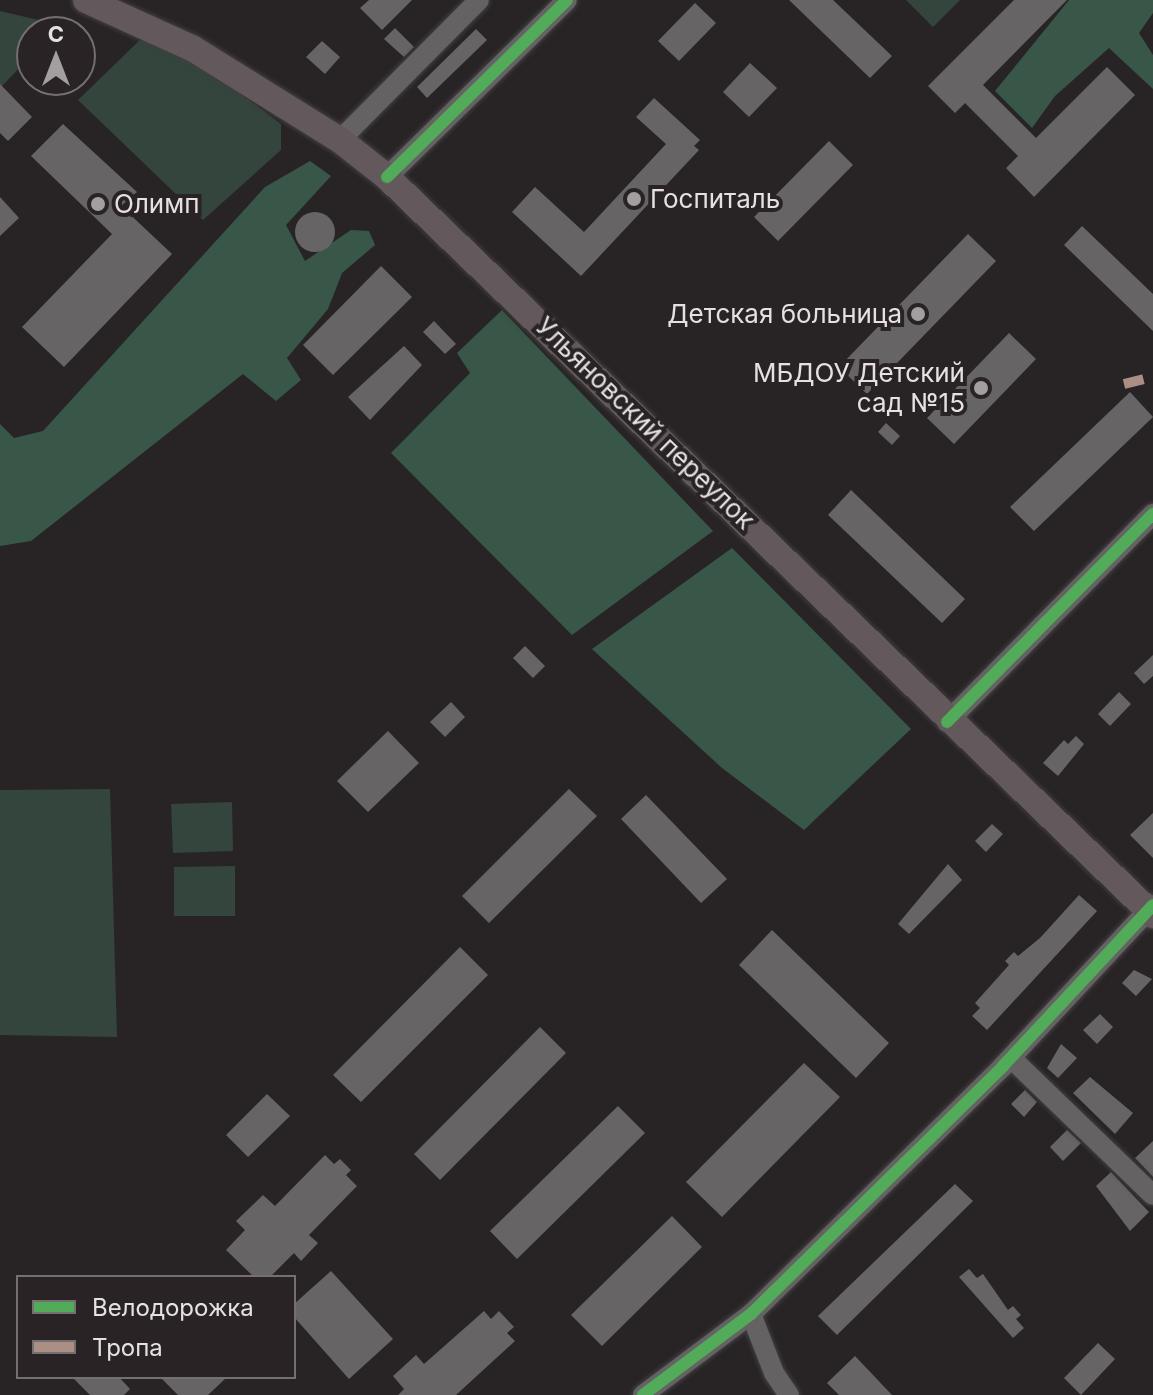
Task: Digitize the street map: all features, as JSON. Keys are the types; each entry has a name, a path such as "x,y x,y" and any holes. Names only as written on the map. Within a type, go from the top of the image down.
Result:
{"main road":[{"name":"Ульяновский переулок","path":"86,0 192,48 340,140 387,177 524,304 947,722 1151,910"}],"street":[{"path":"340,140 479,0"},
{"path":"387,177 567,0"},
{"path":"947,722 1153,514"},
{"path":"643,1395 751,1314 1011,1058 1151,910"},
{"path":"1011,1058 1153,1195"},
{"path":"751,1314 774,1373 789,1395"}],"green space":[{"path":"906,0 960,0 933,27"},
{"path":"1069,0 1153,0 1153,13 1139,33 1153,55 1153,89 1109,48 1055,96 1032,128 995,91"},
{"path":"0,11 21,16 16,16 16,72 0,88"},
{"path":"144,36 197,62 281,124 281,150 203,220 78,100 82,96 96,96 96,83"},
{"path":"310,161 331,176 286,225 305,261 351,230 369,231 375,245 342,273 328,309 287,358 301,380 276,401 243,374 31,541 0,546 0,424 14,438 43,431 265,187"},
{"path":"502,310 713,531 572,635 391,453 470,373 457,353"},
{"path":"732,548 911,729 804,830 722,768 592,649"},
{"path":"110,789 117,1037 0,1035 0,790"},
{"path":"232,802 233,851 173,853 171,804"},
{"path":"235,866 235,916 174,916 174,867"}],"building":[{"path":"369,0 412,0 382,30 360,8"},
{"path":"789,0 833,0 892,56 870,78"},
{"path":"1014,0 1067,0 983,85 1036,138 1107,67 1135,95 1034,197 1006,168 1018,156 965,103 955,113 928,86"},
{"path":"695,3 716,23 679,61 658,41"},
{"path":"395,28 414,47 404,57 384,39"},
{"path":"476,29 487,40 427,98 417,87"},
{"path":"322,41 340,57 325,74 306,57"},
{"path":"750,63 777,88 749,117 723,92"},
{"path":"0,84 32,117 8,141 0,133"},
{"name":"Госпиталь","path":"654,98 700,140 694,146 699,150 581,276 512,212 535,187 584,232 666,144 636,117"},
{"path":"63,124 137,192 121,206 172,254 64,367 22,327 112,234 31,156"},
{"name":"Госпиталь","path":"829,141 853,165 778,241 754,217"},
{"path":"0,197 19,218 0,236"},
{"path":"315,212 329,218 335,232 329,246 315,252 301,246 295,232 301,218"},
{"path":"1082,226 1153,294 1153,331 1064,245"},
{"name":"Детская больница","path":"968,234 996,261 867,394 839,367"},
{"path":"381,266 412,297 333,375 303,345"},
{"path":"434,321 456,344 445,354 423,332"},
{"name":"МБДОУ Детский сад №15","path":"1009,333 1036,359 954,444 927,418"},
{"path":"404,346 422,365 370,420 348,397"},
{"path":"1130,392 1153,417 1034,531 1010,507"},
{"path":"886,423 900,436 892,445 878,432"},
{"path":"851,490 965,599 942,623 828,515"},
{"path":"525,646 545,666 533,678 513,658"},
{"path":"1153,655 1153,676 1144,684 1134,673"},
{"path":"1119,692 1131,704 1110,726 1098,714"},
{"path":"451,702 465,717 445,737 430,722"},
{"path":"388,731 419,763 368,812 337,781"},
{"path":"1076,736 1084,744 1058,776 1043,763 1064,740 1068,744"},
{"path":"569,789 597,816 489,923 462,896"},
{"path":"646,795 727,879 701,903 621,819"},
{"path":"1153,813 1153,858 1130,835"},
{"path":"992,824 1003,834 986,852 975,841"},
{"path":"948,864 962,880 909,934 898,924"},
{"path":"1079,895 1097,911 987,1030 972,1016 980,1008 975,1003 1009,965 1005,961 1014,952 1018,956 1040,938"},
{"path":"772,930 889,1043 856,1078 739,965"},
{"path":"460,947 488,975 361,1102 333,1075"},
{"path":"1134,970 1152,979 1136,996 1122,983"},
{"path":"1100,1014 1113,1027 1097,1044 1083,1030"},
{"path":"540,1027 566,1053 440,1180 414,1154"},
{"path":"1061,1044 1077,1058 1058,1078 1047,1068"},
{"path":"804,1063 840,1097 722,1217 686,1182"},
{"path":"1090,1077 1133,1113 1115,1134 1073,1093"},
{"path":"1025,1090 1037,1102 1024,1117 1011,1104"},
{"path":"267,1094 290,1116 248,1157 226,1135"},
{"path":"618,1106 645,1133 517,1259 490,1231"},
{"path":"1067,1130 1081,1143 1063,1161 1050,1147"},
{"path":"1153,1141 1153,1177 1135,1158"},
{"path":"325,1155 334,1164 340,1159 351,1170 346,1175 357,1186 309,1235 318,1243 301,1261 294,1253 272,1275 252,1275 226,1250 245,1230 236,1221 263,1195 275,1206"},
{"path":"1111,1172 1149,1212 1130,1231 1096,1186"},
{"path":"955,1184 973,1201 837,1335 818,1316"},
{"path":"672,1216 702,1247 602,1346 571,1315"},
{"path":"969,1269 977,1278 983,1274 1008,1310 1013,1306 1021,1315 1016,1319 1024,1328 1013,1338 959,1277"},
{"path":"331,1271 393,1339 349,1379 296,1319 296,1302"},
{"path":"484,1311 491,1319 499,1311 514,1327 507,1333 515,1341 456,1395 398,1395 404,1389 393,1376 416,1355 424,1364"},
{"path":"1098,1343 1115,1359 1081,1395 1064,1378"},
{"path":"855,1356 892,1395 839,1395 827,1383"},
{"path":"74,1379 121,1379 130,1389 124,1395 90,1395"},
{"path":"162,1379 225,1379 208,1395 178,1395"}],"marked path":[{"path":"1124,384 1153,377"}],"cycle path":[{"path":"387,177 567,0"},
{"path":"947,722 1153,514"},
{"path":"643,1395 751,1314 1003,1066 1153,905"}],"place":[{"name":"Госпиталь","path":"634,199"},
{"name":"Олимп","path":"98,204"},
{"name":"Детская больница","path":"918,314"},
{"name":"МБДОУ Детский сад №15","path":"981,388"}]}
